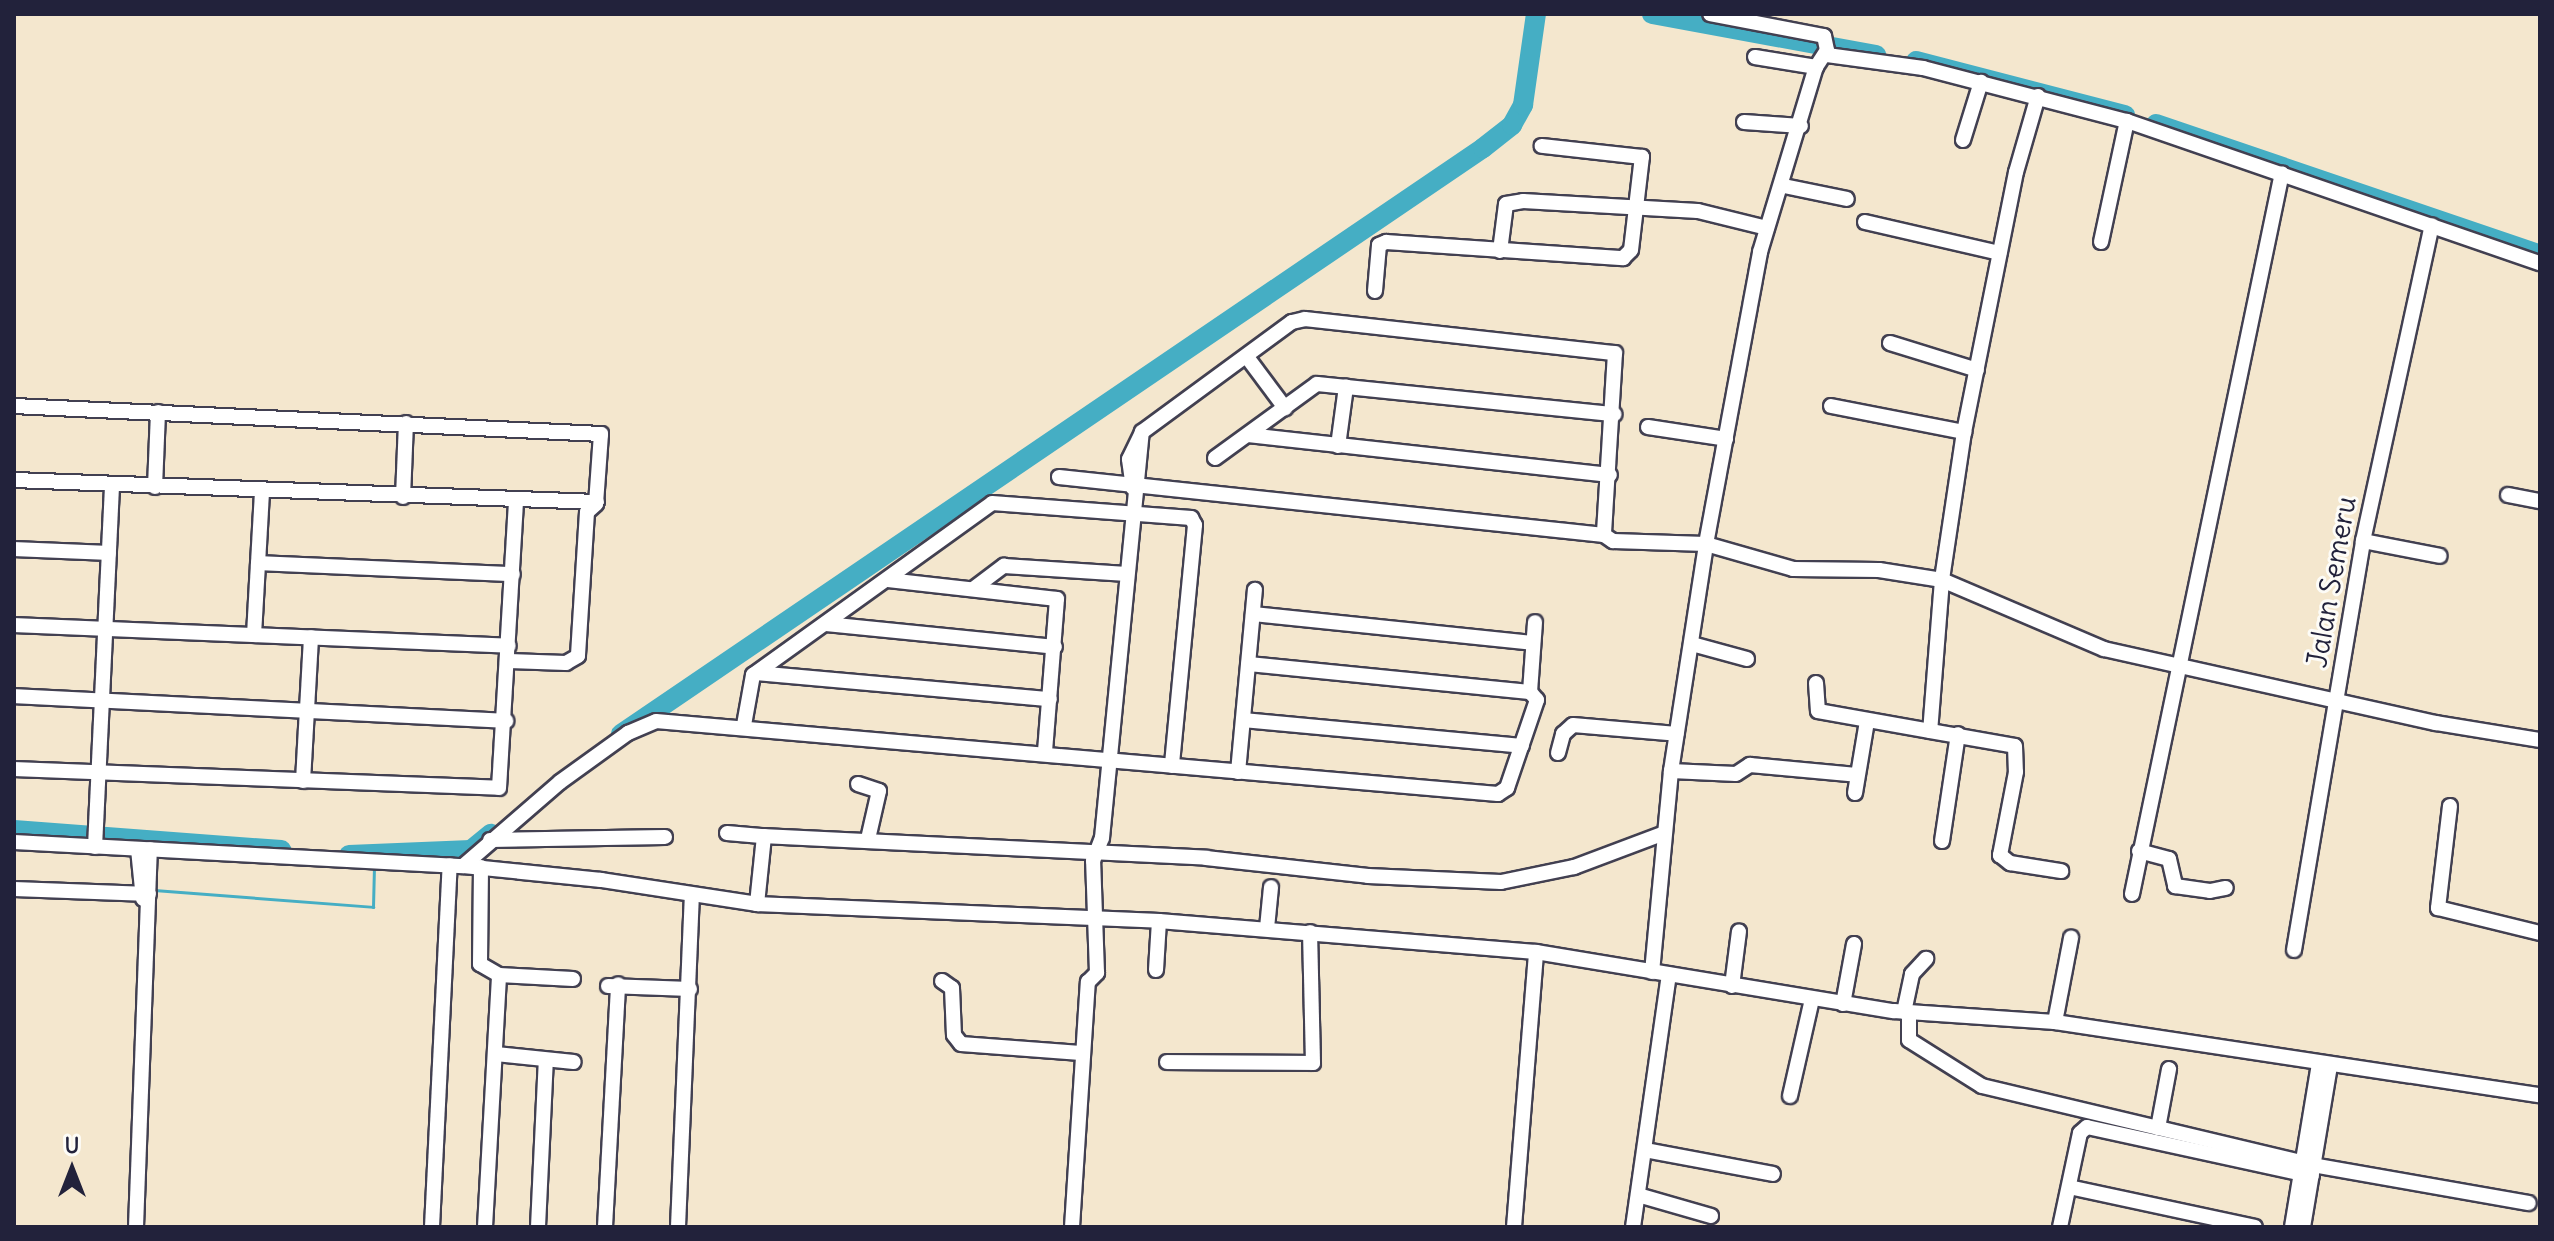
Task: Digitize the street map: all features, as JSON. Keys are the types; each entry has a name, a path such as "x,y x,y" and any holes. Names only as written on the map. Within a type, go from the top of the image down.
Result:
{"street":[{"path":"1710,14 1827,48 1981,82 2127,121 2540,263"},
{"path":"1652,972 1662,839 1671,771 1705,551 1726,439 1767,228 1784,186 1816,67 1827,48"},
{"path":"1755,57 1816,67"},
{"path":"1963,140 1981,82"},
{"path":"1930,731 1941,586 1964,432 1999,253 2038,96"},
{"path":"2101,242 2127,121"},
{"path":"1744,122 1801,126"},
{"path":"1375,291 1379,245 1386,242 1623,258 1631,250 1642,157 1542,146"},
{"path":"2132,894 2175,671 2282,173"},
{"path":"1784,186 1847,199"},
{"path":"1500,251 1506,204 1698,211 1767,228"},
{"path":"1865,222 1999,253"},
{"name":"Jalan Semeru","path":"2294,950 2363,541 2432,225"},
{"path":"1072,1227 1081,1053 1088,982 1097,973 1098,929 1092,919 1096,854 1110,758 1133,495 1142,432 1292,322 1305,319 1610,351 1617,359 1604,535"},
{"path":"1890,343 1977,370"},
{"path":"1247,357 1285,408"},
{"path":"1215,458 1315,385 1614,414"},
{"path":"1338,446 1346,387"},
{"path":"14,406 594,431 603,439 597,502 587,512 578,656 566,663 509,654 311,637 14,625"},
{"path":"1831,406 1964,432"},
{"path":"155,487 158,412"},
{"path":"403,497 406,423"},
{"path":"1648,427 1726,439"},
{"path":"1248,435 1610,475"},
{"path":"1059,477 1133,495 1191,518 1195,525 1172,766"},
{"path":"14,480 516,502 597,502"},
{"path":"96,836 112,485"},
{"path":"254,635 262,491"},
{"path":"744,725 756,673 992,503 1133,495 1604,535 1613,541 1705,551 1793,569 1879,570 1941,586 2075,639 2175,671 2334,707 2540,740"},
{"path":"2508,495 2540,501"},
{"path":"14,769 490,791 503,781 516,502"},
{"path":"2363,541 2440,556"},
{"path":"14,549 109,553"},
{"path":"258,563 513,574"},
{"path":"973,589 1004,566 1127,574"},
{"path":"888,580 1057,599 1045,751"},
{"path":"1238,772 1255,590"},
{"path":"1253,614 1533,643"},
{"path":"1530,692 1535,622"},
{"path":"826,624 1055,647"},
{"path":"303,781 311,637"},
{"path":"1692,644 1747,659"},
{"path":"432,1227 453,869 642,724 744,725 1498,794 1507,788 1537,700 1530,692 1248,664"},
{"path":"756,673 1050,699"},
{"path":"1816,683 1818,711 2005,741 2018,753 1999,848 2003,860 2061,871"},
{"path":"14,696 506,721"},
{"path":"1243,720 1522,746"},
{"path":"1855,793 1867,721"},
{"path":"1558,753 1568,727 1597,725 1677,734"},
{"path":"1942,841 1958,734"},
{"path":"1671,771 1736,774 1750,765 1857,775"},
{"path":"858,784 879,791 868,839"},
{"path":"2450,806 2438,908 2540,933"},
{"path":"727,833 868,839 1501,882 1574,867 1662,839"},
{"path":"14,842 96,836 144,849 424,864 691,900 1092,919 1158,929 1267,928 1536,952 1843,1004 1907,1012 2055,1022 2324,1065 2540,1095"},
{"path":"757,904 764,836"},
{"path":"490,840 665,837"},
{"path":"136,1227 144,849"},
{"path":"2139,851 2172,862 2171,884 2175,886 2210,891 2226,888"},
{"path":"481,873 478,960 499,975 573,979"},
{"path":"1267,928 1271,887"},
{"path":"14,889 144,891"},
{"path":"678,1227 690,989 691,900"},
{"path":"1156,970 1158,929"},
{"path":"1732,986 1739,931"},
{"path":"1167,1062 1313,1063 1310,932"},
{"path":"2055,1022 2071,938"},
{"path":"1843,1004 1854,944"},
{"path":"1514,1227 1536,952"},
{"path":"1926,959 1912,974 1907,1012 1909,1040 1982,1086 2158,1128 2307,1170"},
{"path":"485,1227 499,975"},
{"path":"1633,1227 1669,975"},
{"path":"942,981 952,988 954,1035 961,1044 1081,1053"},
{"path":"605,1227 613,985 690,989"},
{"path":"1790,1096 1812,999"},
{"path":"496,1054 574,1062"},
{"path":"538,1227 546,1060"},
{"path":"2303,1227 2307,1170 2324,1065"},
{"path":"2158,1128 2169,1069"},
{"path":"2060,1227 2080,1133 2095,1126 2307,1170 2529,1203"},
{"path":"1645,1150 1773,1174"},
{"path":"2292,1227 2307,1170"},
{"path":"2069,1187 2255,1227"},
{"path":"1638,1195 1711,1216"}],"waterway":[{"path":"621,734 1483,148 1512,125 1523,105 1536,14"},
{"path":"1652,14 1876,55"},
{"path":"1916,61 2125,115"},
{"path":"2156,124 2540,255"},
{"path":"14,830 281,850"},
{"path":"349,855 471,850 491,834"},
{"path":"154,890 373,907 374,866"}]}
